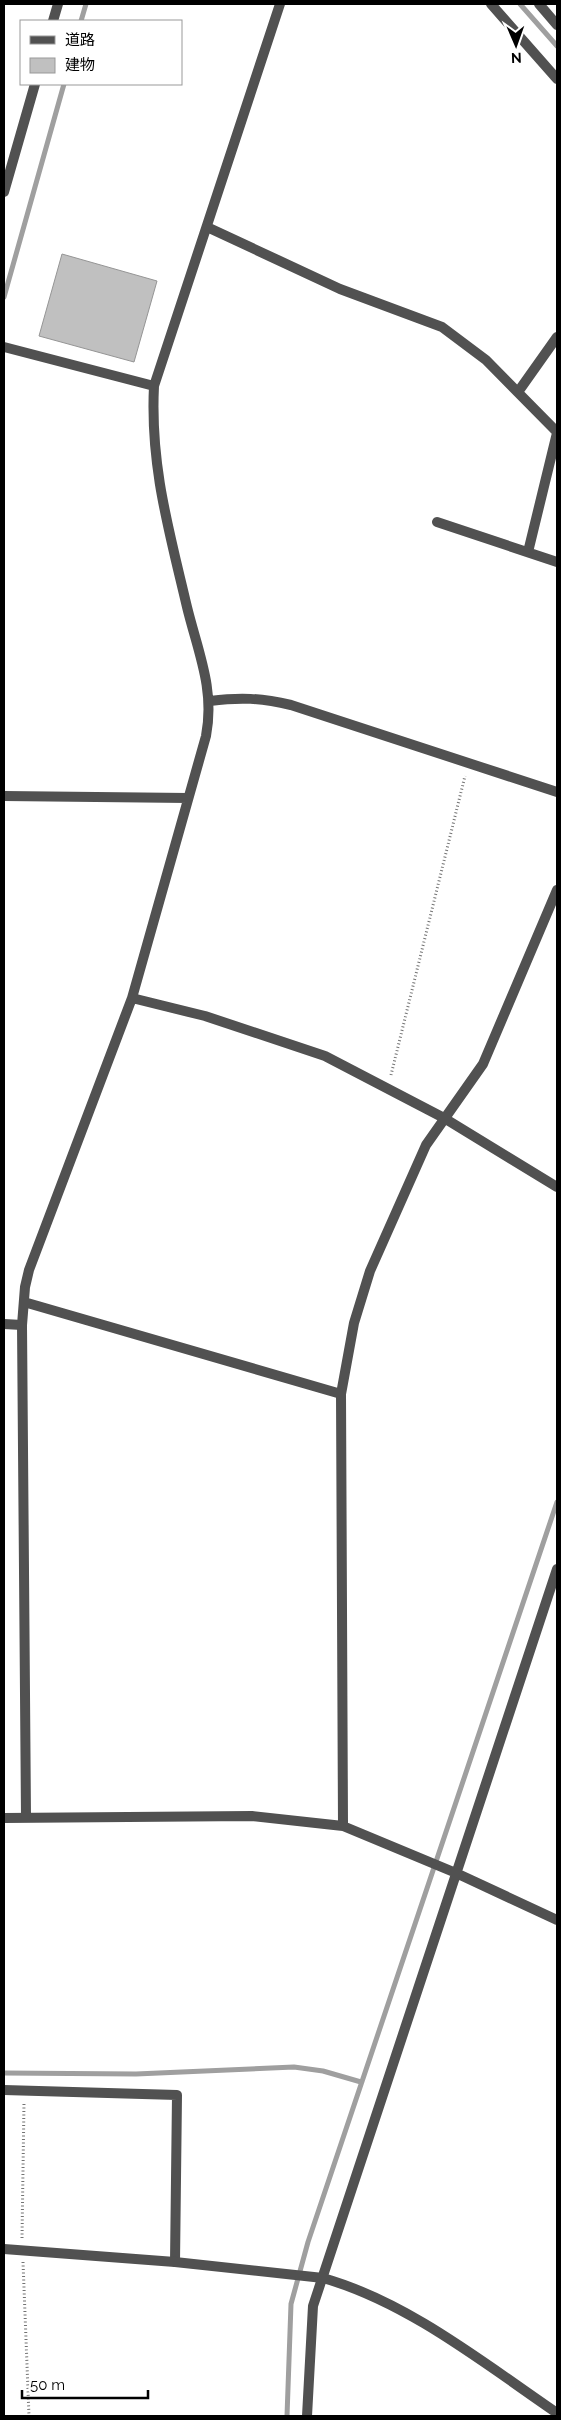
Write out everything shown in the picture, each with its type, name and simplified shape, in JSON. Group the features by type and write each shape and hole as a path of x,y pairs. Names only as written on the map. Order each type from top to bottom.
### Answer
{"street":[{"path":"53,20 58,4"},
{"path":"26,1817 22,1325 24,1302 29,1270 132,998 206,736 210,701 207,680 188,609 157,473 152,426 154,386 280,4"},
{"path":"491,4 557,79"},
{"path":"539,4 557,25"},
{"path":"4,192 35,85"},
{"path":"207,228 340,289 442,327 472,347 518,392 557,433 528,552"},
{"path":"518,392 557,337"},
{"path":"4,347 154,386"},
{"path":"437,522 557,562"},
{"path":"210,701 241,697 265,699 468,762 557,792"},
{"path":"4,796 188,798"},
{"path":"343,1826 341,1394 354,1323 362,1293 426,1145 487,1057 557,890"},
{"path":"132,998 205,1016 325,1056 444,1118 557,1187"},
{"path":"24,1302 341,1394"},
{"path":"4,1324 22,1325"},
{"path":"307,2416 311,2318 319,2278 453,1872 557,1569"},
{"path":"4,1818 252,1816 343,1826 425,1862 453,1872 557,1920"},
{"path":"4,2090 178,2094 175,2262"},
{"path":"4,2249 175,2262 282,2273 319,2278 353,2288 399,2309 479,2359 557,2413"}],"path":[{"path":"387,1088 468,762"}],"building":[{"path":"62,254 157,281 134,362 39,336"}],"waterway":[{"path":"81,20 86,4"},
{"path":"520,4 557,46"},
{"path":"4,297 64,85"},
{"path":"287,2416 291,2304 308,2242 557,1502"},
{"path":"4,2073 136,2074 294,2067 323,2071 361,2082"}]}
